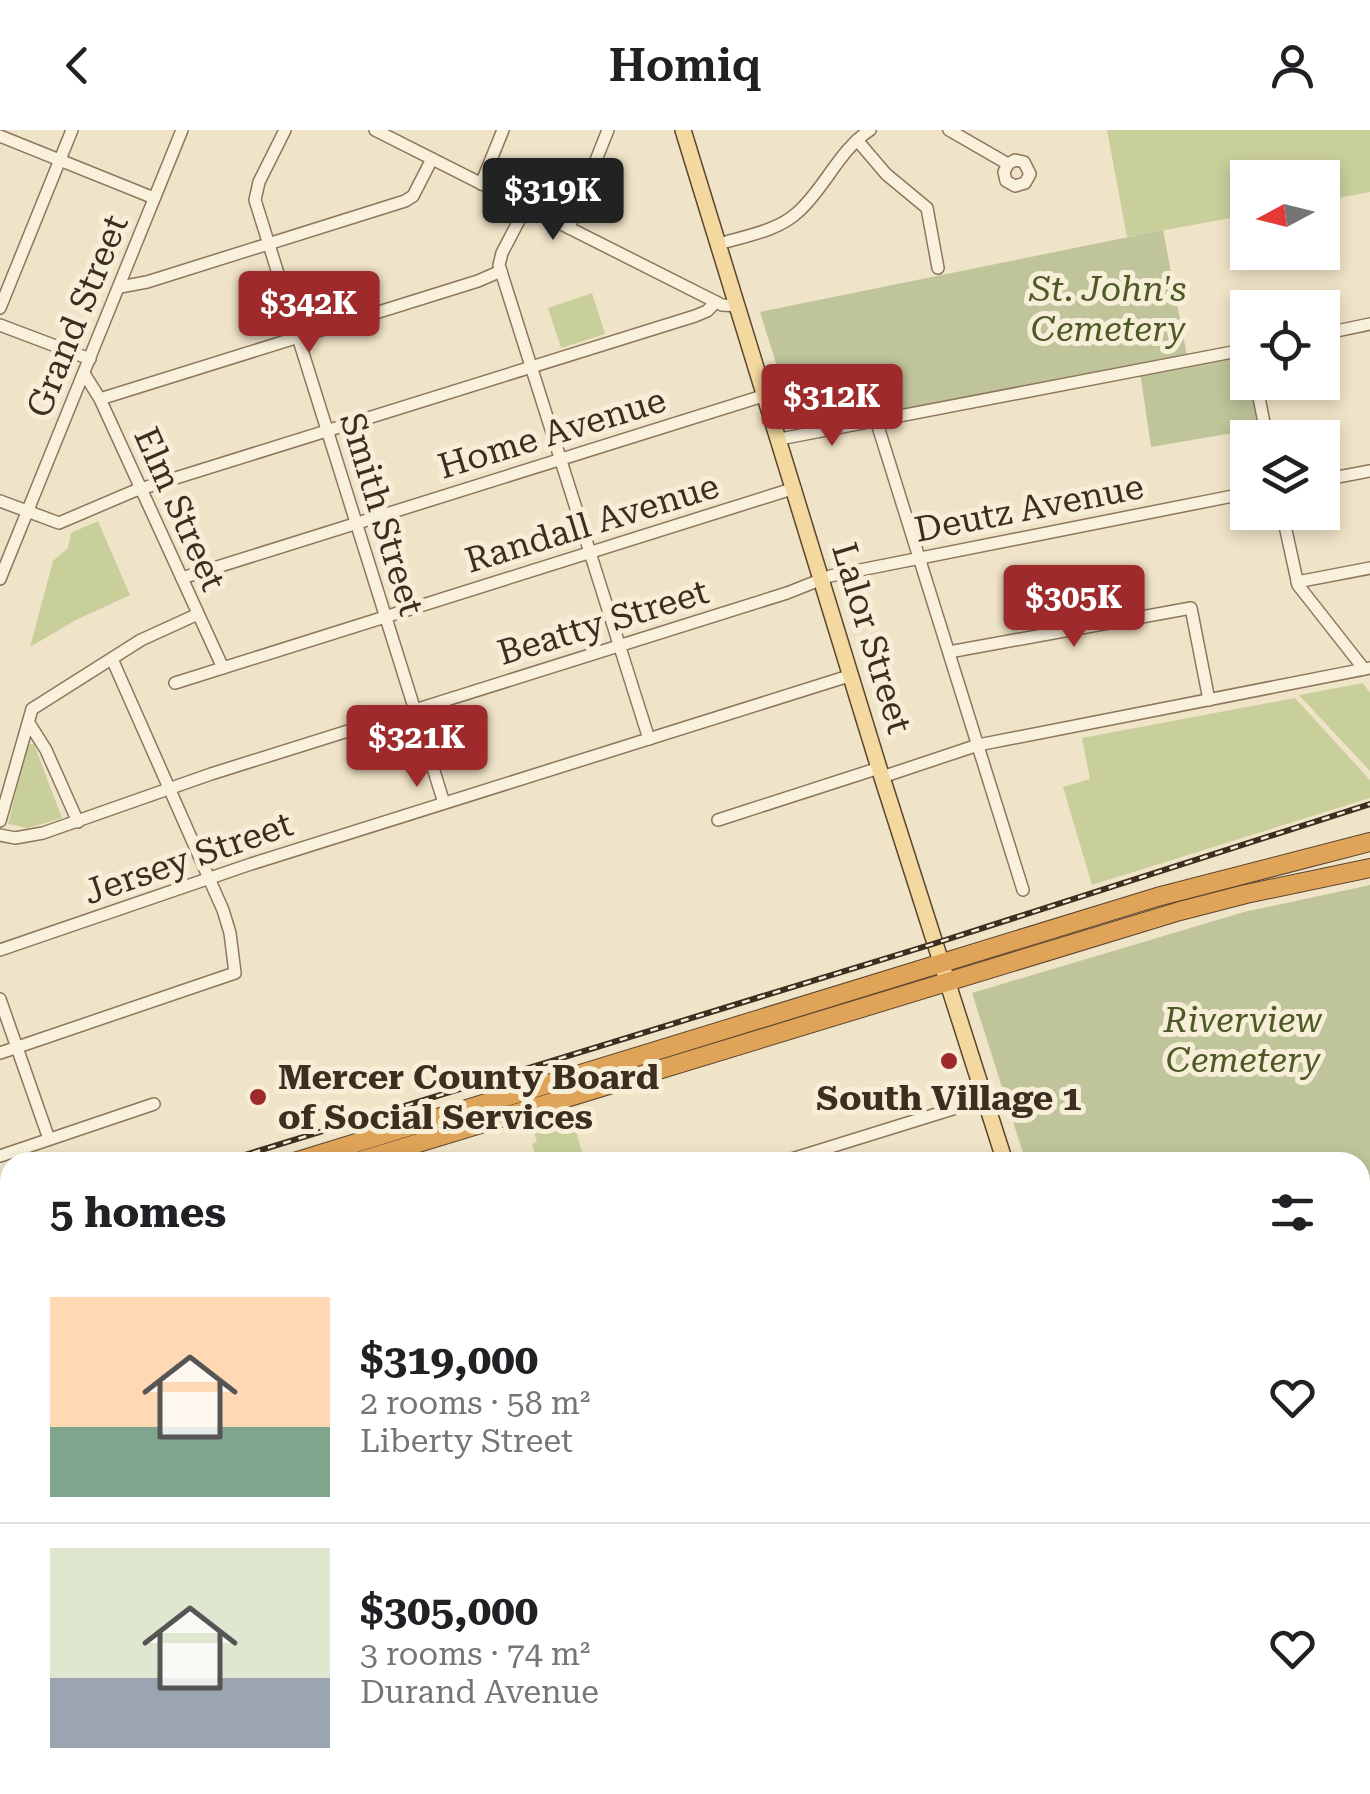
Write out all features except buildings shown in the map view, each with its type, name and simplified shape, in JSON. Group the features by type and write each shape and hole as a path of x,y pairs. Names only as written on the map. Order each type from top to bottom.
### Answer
{"highway":[{"path":"327,1152 1186,888 1366,842"},
{"path":"389,1152 1246,894 1370,868"}],"main road":[{"name":"Lalor Street","path":"683,130 1002,1152"}],"street":[{"path":"0,308 72,130"},
{"name":"Grand Street","path":"0,579 182,130"},
{"name":"Smith Street","path":"285,130 254,195 444,803"},
{"path":"374,130 397,135 432,159 716,302 738,306"},
{"path":"481,184 503,130"},
{"path":"570,228 608,130"},
{"path":"719,244 789,219 870,130"},
{"path":"949,130 1008,164"},
{"path":"0,136 154,198"},
{"path":"857,140 886,174 928,208 938,268"},
{"path":"120,286 147,282 411,198 432,159"},
{"path":"526,207 499,261 501,271 649,739"},
{"path":"100,399 501,271"},
{"path":"0,501 60,523 141,489 695,316 716,302"},
{"path":"1340,330 1370,324"},
{"path":"0,325 90,359"},
{"path":"780,439 1230,351"},
{"name":"Elm Street","path":"84,375 100,399 222,668"},
{"name":"Home Avenue","path":"182,578 766,395"},
{"path":"876,420 1023,890"},
{"path":"1340,477 1370,471"},
{"name":"Randall Avenue","path":"176,683 796,488"},
{"name":"Deutz Avenue","path":"822,580 1230,498"},
{"path":"718,820 978,745 1367,669 1297,582 1286,530"},
{"path":"1297,582 1370,568"},
{"name":"Beatty Street","path":"0,835 23,838 78,822 210,774 822,580"},
{"path":"949,652 1191,608 1209,700"},
{"path":"0,822 36,706 141,640 198,614"},
{"path":"0,1054 235,973 228,925 210,879 112,659"},
{"name":"Jersey Street","path":"0,950 444,803 852,675"},
{"path":"29,722 78,822"},
{"path":"0,999 49,1139"},
{"path":"814,1152 985,1099"},
{"path":"12,1152 154,1104"}],"green space":[{"path":"1107,130 1370,130 1370,192 1340,198 1340,160 1230,160 1230,218 1127,237"},
{"name":"St. John's Cemetery","path":"1163,230 1188,361 1230,353 1230,400 1263,400 1267,420 1230,420 1230,433 1151,447 1140,372 799,437 760,312"},
{"path":"592,293 605,334 561,348 548,308"},
{"path":"98,521 130,595 30,647 53,561 68,548 71,533"},
{"path":"1363,683 1370,693 1370,771 1299,695"},
{"path":"1295,698 1370,780 1370,798 1092,885 1063,787 1090,779 1082,738"},
{"path":"28,744 34,744 62,818 28,828 8,824"},
{"name":"Riverview Cemetery","path":"1370,885 1370,1152 1023,1152 972,993 1244,912"},
{"path":"571,1115 582,1152 535,1152 532,1144 537,1142 532,1127"}],"railway":[{"path":"255,1152 936,943 1370,804"}],"place":[{"name":"South Village 1","path":"949,1061"},
{"name":"Mercer County Board of Social Services","path":"258,1097"}]}
